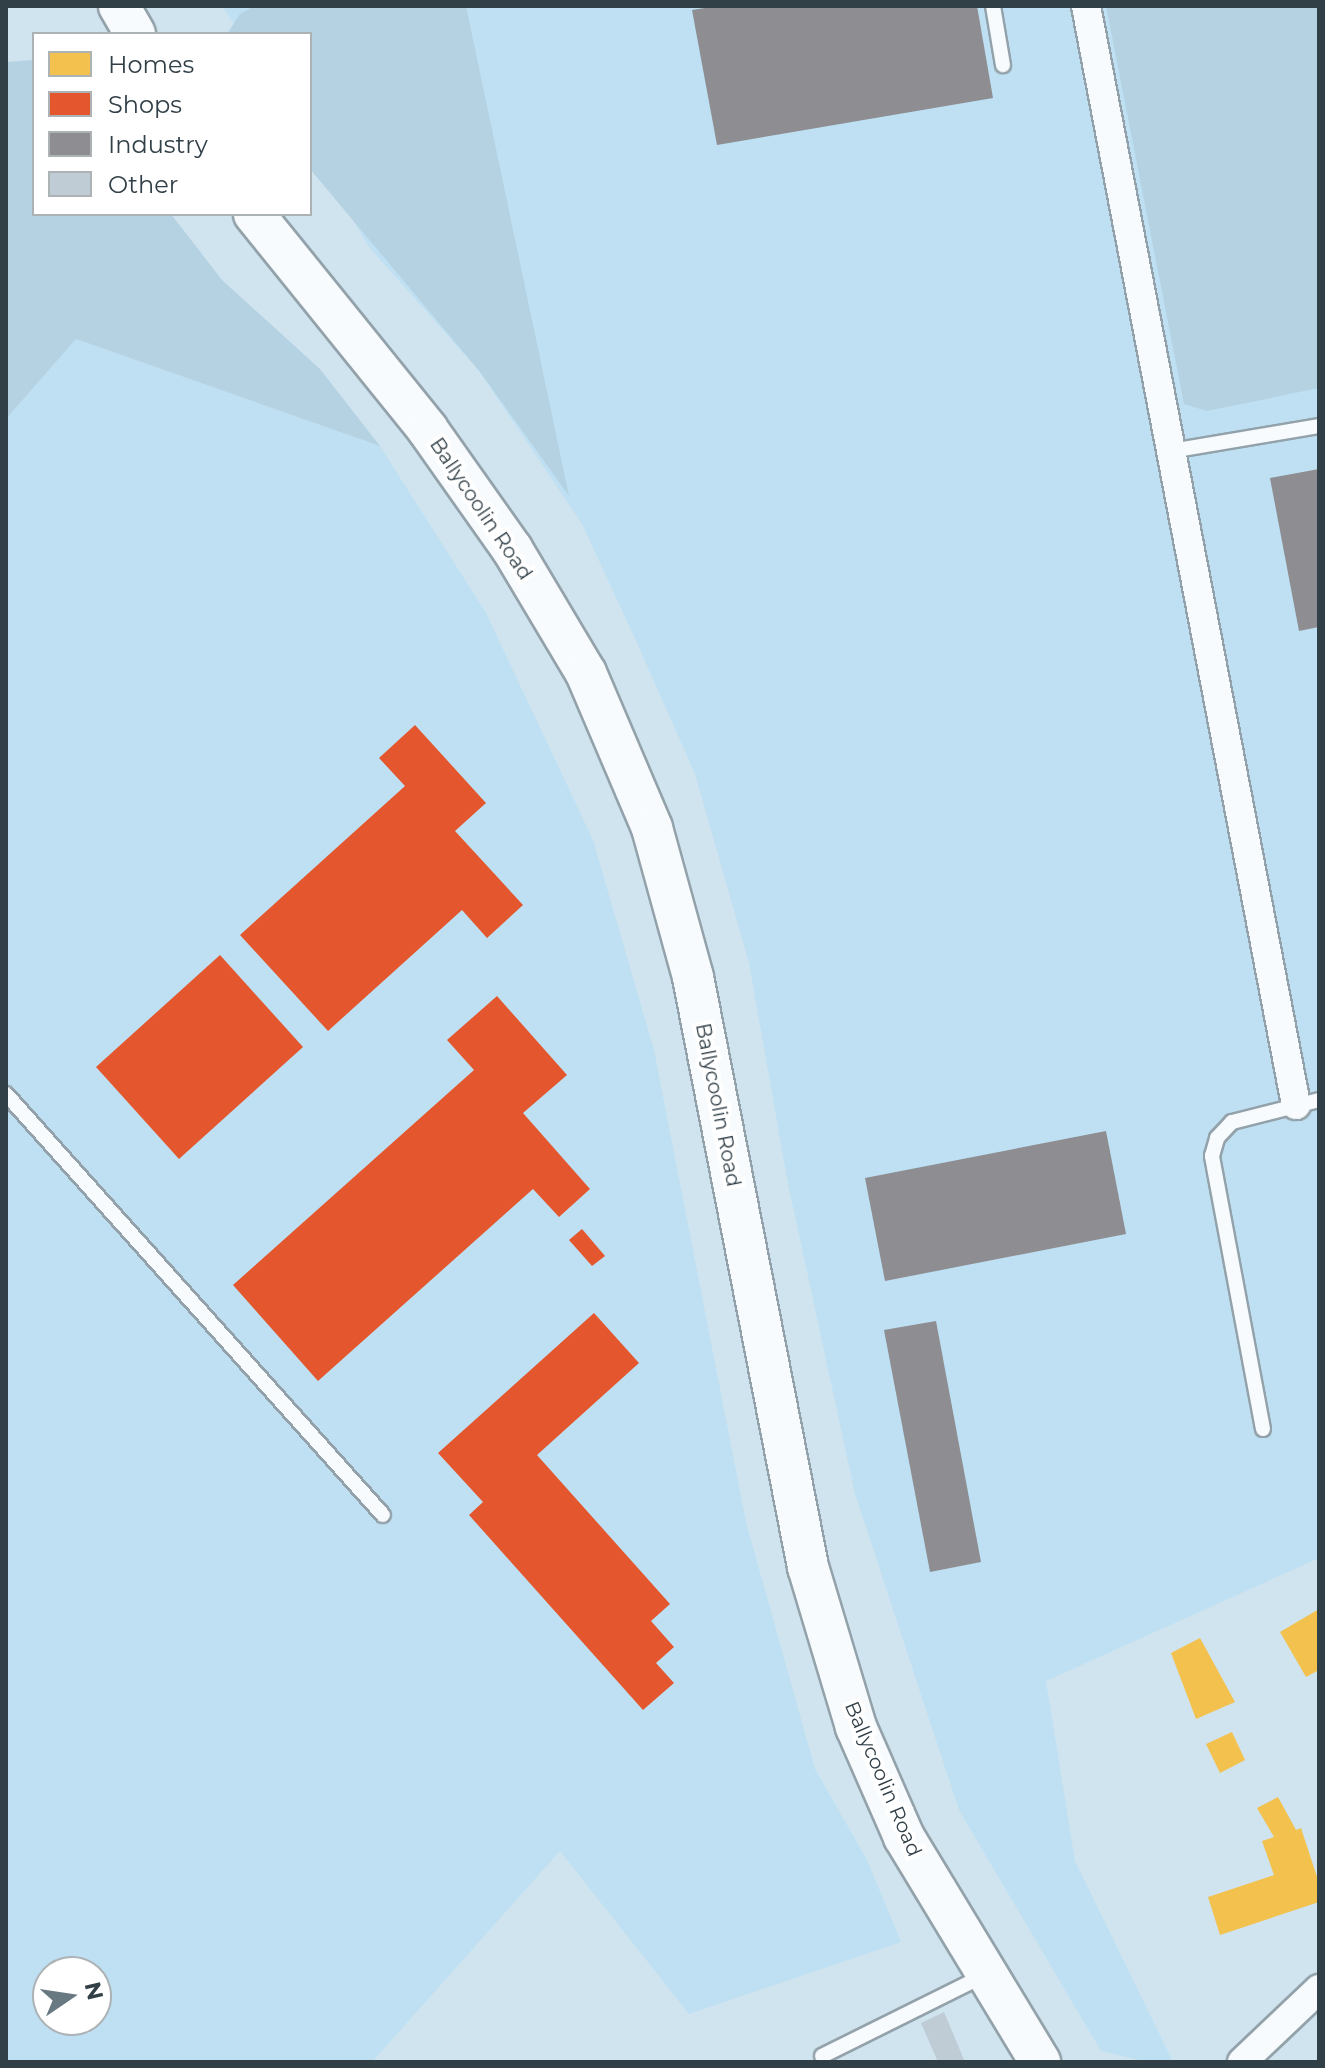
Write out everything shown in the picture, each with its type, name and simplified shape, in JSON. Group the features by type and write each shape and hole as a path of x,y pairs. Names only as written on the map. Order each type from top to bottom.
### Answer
{"street":[{"path":"119,6 134,32"},
{"path":"1086,6 1171,451 1307,1103"},
{"name":"Ballycoolin Road","path":"256,216 428,430 512,549 586,673 652,828 693,977 808,1567 856,1727 904,1837 985,1976 1040,2062"},
{"path":"1242,2062 1319,1989"}],"lane":[{"path":"993,6 1003,65"},
{"path":"1171,451 1319,426"},
{"path":"6,1094 383,1515"},
{"path":"1263,1429 1213,1182 1212,1156 1217,1138 1232,1122 1307,1103"},
{"path":"822,2056 985,1976"}],"shaded area":[{"path":"222,6 1319,6 1319,1558 1046,1681 1075,1861 1173,2062 1147,2062 1101,2051 959,1810 855,1494 788,1184 749,963 695,774 637,643 582,524 480,372 369,247 312,151 312,32 240,32"},
{"path":"254,6 466,6 569,496 480,372 312,171 312,32 228,32 240,14"},
{"path":"1106,6 1319,6 1319,388 1207,411 1184,404"},
{"path":"32,60 32,216 173,216 222,280 320,369 380,446 76,339 6,419 6,62"},
{"path":"76,339 380,446 486,613 593,840 654,1050 746,1522 815,1769 867,1860 901,1942 689,2014 560,1851 372,2062 6,2061 6,419"}],"building: Homes":[{"path":"1319,1609 1319,1670 1306,1677 1280,1632"},
{"path":"1200,1638 1235,1702 1196,1719 1171,1653"},
{"path":"1232,1732 1245,1760 1220,1773 1206,1744"},
{"path":"1278,1797 1296,1830 1301,1828 1319,1883 1319,1902 1220,1935 1208,1897 1274,1875 1262,1841 1274,1837 1257,1808"}],"building: Shops":[{"path":"415,725 486,803 455,831 523,905 487,938 462,910 328,1031 240,935 405,786 379,758"},
{"path":"220,955 303,1047 179,1159 96,1067"},
{"path":"497,996 567,1075 523,1113 590,1189 559,1217 533,1189 318,1381 233,1285 474,1070 447,1040"},
{"path":"582,1229 605,1256 592,1266 569,1240"},
{"path":"594,1313 639,1363 537,1455 670,1604 651,1621 674,1647 656,1663 674,1683 643,1710 469,1515 483,1502 438,1453"}],"building: Industry":[{"path":"717,6 977,6 993,98 717,145 692,10"},
{"path":"1319,469 1319,627 1299,631 1270,478"},
{"path":"1106,1131 1126,1234 885,1281 865,1178"},
{"path":"936,1321 981,1562 930,1572 884,1330"}],"building: Other":[{"path":"944,2012 965,2062 938,2062 921,2023"}]}
